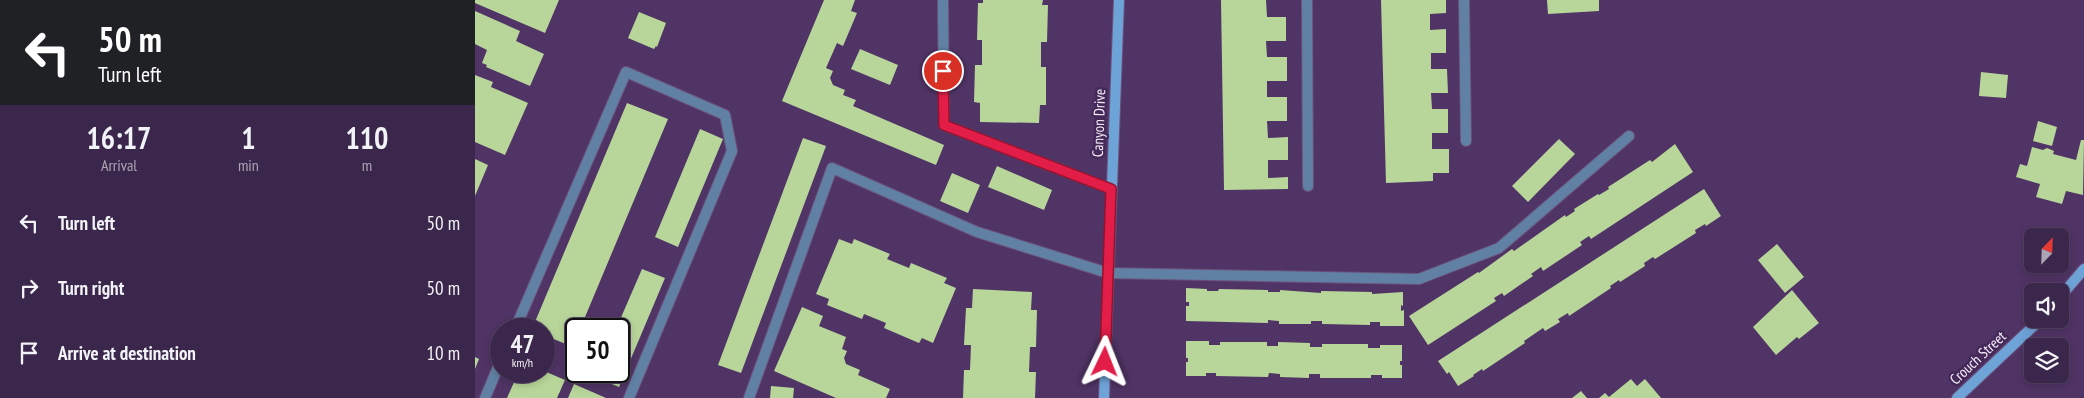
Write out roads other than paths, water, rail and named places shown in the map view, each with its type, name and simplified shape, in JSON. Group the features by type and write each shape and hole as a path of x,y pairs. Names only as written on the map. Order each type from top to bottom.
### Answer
{"main road":[{"name":"Canyon Drive","path":"1103,398 1119,0"},
{"path":"2069,286 2084,269"},
{"name":"Crouch Street","path":"1957,398 2031,328"}],"street":[{"path":"943,0 944,125 1111,189"},
{"path":"1307,0 1308,186"},
{"path":"1464,0 1466,141"},
{"path":"520,318 626,72 725,115 732,151 629,398"},
{"path":"749,398 832,168 977,232 1108,273 1419,279 1499,248 1629,136"},
{"path":"485,398 491,383"}]}
